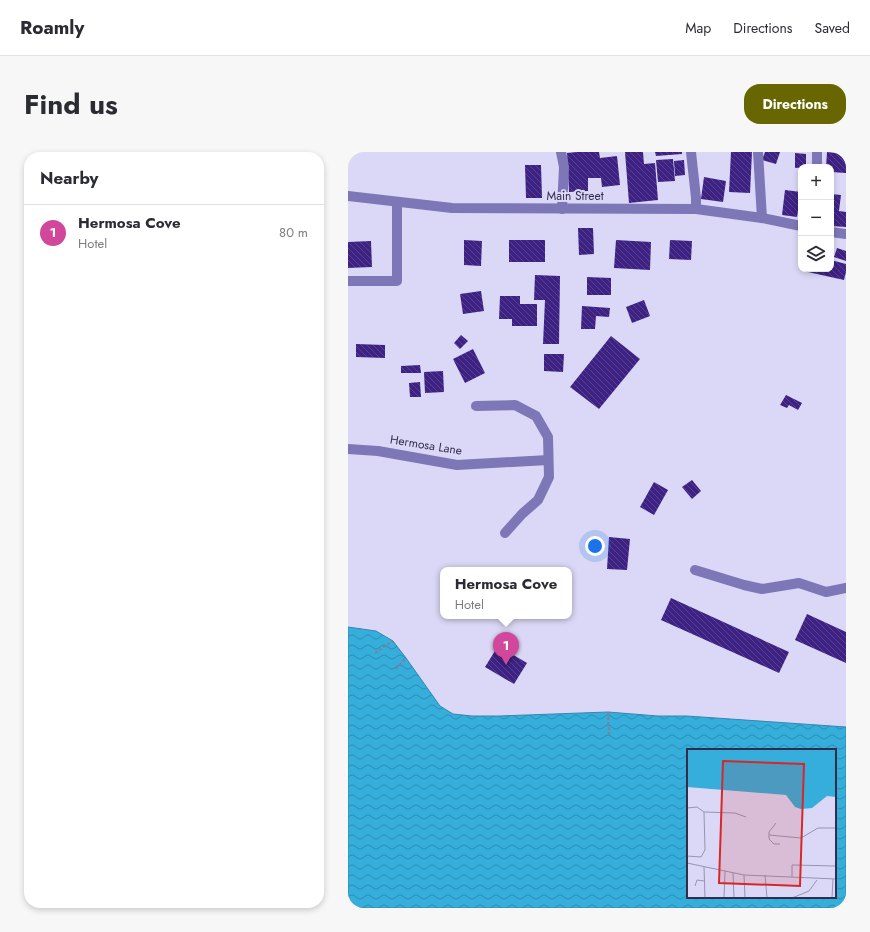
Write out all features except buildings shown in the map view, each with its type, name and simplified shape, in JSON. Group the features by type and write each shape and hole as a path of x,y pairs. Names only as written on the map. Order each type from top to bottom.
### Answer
{"street":[{"path":"561,152 564,168 562,209"},
{"path":"691,152 696,209"},
{"path":"758,152 762,218"},
{"path":"817,152 817,164"},
{"name":"Main Street","path":"348,196 452,208 696,209 762,218 798,225"},
{"path":"348,281 397,281 397,202"},
{"path":"834,232 846,234"},
{"path":"476,406 515,405 536,416 548,436 548,477 538,500 522,514 505,533"},
{"name":"Hermosa Lane","path":"348,449 378,451 457,465 548,460"},
{"path":"695,570 762,589 799,584 826,592 846,588"}],"path":[{"path":"375,653 393,641"},
{"path":"396,668 406,658"},
{"path":"608,712 609,735"}],"water":[{"path":"348,627 376,631 393,641 440,706 453,714 499,716 608,712 846,727 846,908 348,908"}],"place":[{"name":"Hermosa Cove","path":"506,665"}]}
